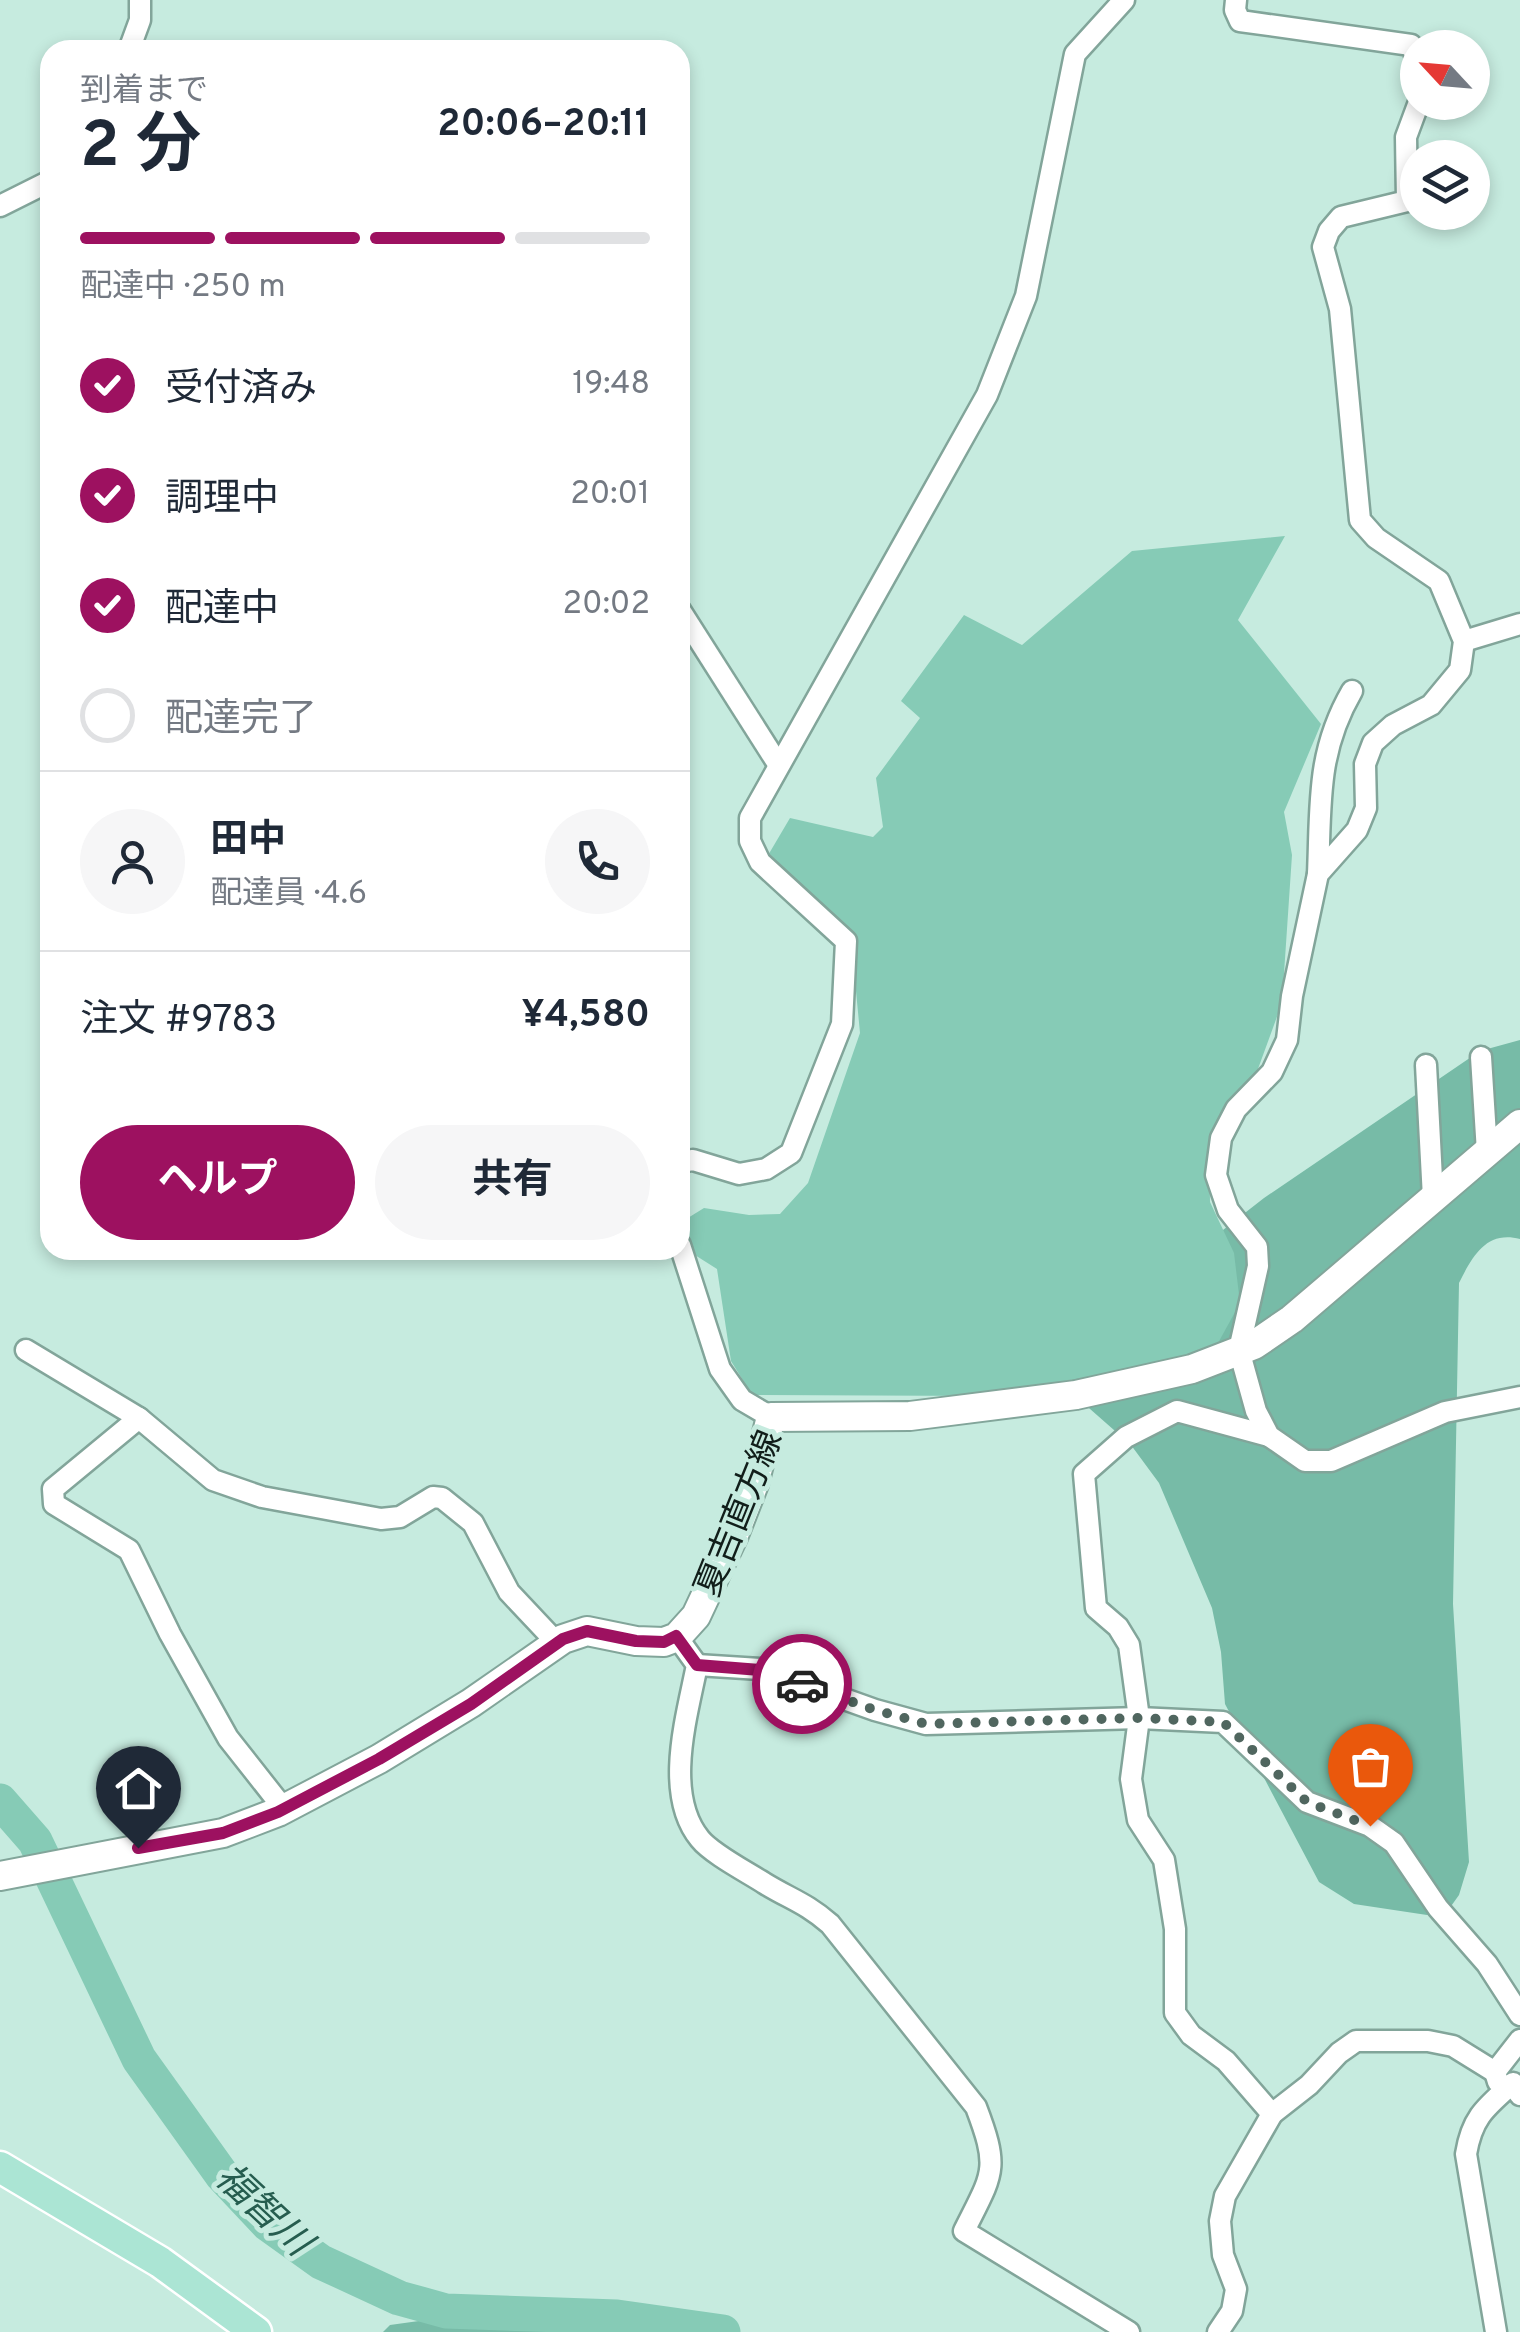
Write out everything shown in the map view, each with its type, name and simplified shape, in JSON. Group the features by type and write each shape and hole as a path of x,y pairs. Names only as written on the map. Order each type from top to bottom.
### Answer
{"main road":[{"name":"夏吉直方線","path":"0,1876 223,1833 284,1809 471,1704 556,1643 587,1631 664,1642 696,1616 754,1484 771,1418 910,1416 995,1408 1076,1395 1192,1368 1239,1350 1292,1319 1520,1124"},
{"path":"0,2167 160,2262 256,2332"}],"street":[{"path":"132,40 140,20 140,0"},
{"path":"690,1160 739,1174 766,1169 791,1153 842,1024 846,941 760,862 750,841 750,818 987,394 1026,296 1075,54 1124,0"},
{"path":"1236,0 1240,22 1400,44"},
{"path":"1318,874 1357,830 1366,808 1365,764 1373,743 1393,725 1431,704 1460,670 1464,641 1439,581 1376,538 1360,520 1340,309 1323,247 1328,231 1341,217 1406,201 1406,137 1412,120"},
{"path":"0,206 40,186"},
{"path":"1464,641 1520,624"},
{"path":"690,626 778,764"},
{"path":"1269,1436 1256,1411 1239,1350 1258,1266 1257,1248 1228,1210 1216,1175 1221,1138 1236,1109 1272,1072 1287,1040 1292,996 1318,874 1322,774 1328,739 1352,691"},
{"path":"1480,1057 1487,1152"},
{"path":"1426,1065 1433,1198"},
{"path":"685,1260 720,1369 742,1400 771,1418"},
{"path":"26,1350 139,1418 213,1480 262,1496 381,1520 400,1517 433,1497 442,1498 474,1523 509,1592 556,1643"},
{"path":"1272,2114 1226,2060 1191,2034 1176,2012 1175,1930 1164,1860 1138,1820 1131,1779 1139,1718 1129,1645 1118,1626 1096,1608 1084,1474 1126,1437 1177,1411 1269,1436 1304,1461 1332,1461 1445,1412 1520,1397"},
{"path":"139,1418 54,1489 54,1504 130,1550 170,1634 228,1738 284,1809"},
{"path":"676,1636 697,1665 678,1762 688,1820 701,1842 767,1885 805,1903 830,1924 976,2107 990,2143 992,2174 964,2231 1128,2332"},
{"path":"697,1665 760,1670 926,1724 1139,1718 1223,1722 1307,1802 1370,1826 1394,1843 1438,1908 1487,1964 1520,2015"},
{"path":"1496,2332 1466,2154 1470,2129 1506,2087 1520,2040"},
{"path":"1218,2332 1232,2310 1236,2289 1223,2255 1220,2221 1225,2196 1272,2114 1356,2041 1428,2041 1453,2046 1506,2087"}],"shaded area":[{"path":"1285,536 1238,620 1321,724 1284,812 1292,855 1282,1003 1255,1077 1209,1139 1210,1202 1234,1253 1240,1303 1212,1354 984,1396 752,1395 731,1361 717,1269 690,1252 690,1217 704,1208 749,1215 780,1214 808,1183 860,1033 851,939 767,857 790,818 873,837 883,827 876,778 920,718 901,701 964,615 1022,645 1132,551"},
{"path":"1520,1040 1520,1239 1508,1237 1489,1242 1475,1255 1459,1283 1453,1604 1469,1862 1459,1895 1449,1909 1427,1915 1354,1904 1319,1882 1225,1704 1221,1652 1212,1608 1159,1483 1131,1445 1073,1394 1071,1373 1141,1294 1264,1198 1480,1051"},
{"path":"426,2320 491,2321 561,2332 383,2332 390,2325"}],"waterway":[{"name":"福智川","path":"0,1801 35,1841 139,2059 222,2175 268,2224 321,2262 399,2298 446,2311 617,2317 723,2332"}],"way so far":[{"path":"802,1684 926,1724 1139,1718 1223,1722 1307,1802 1370,1826"}],"route":[{"path":"138,1848 223,1833 278,1812 379,1759 471,1704 563,1639 587,1631 636,1641 664,1642 676,1636 697,1665 760,1670 802,1684"}]}
